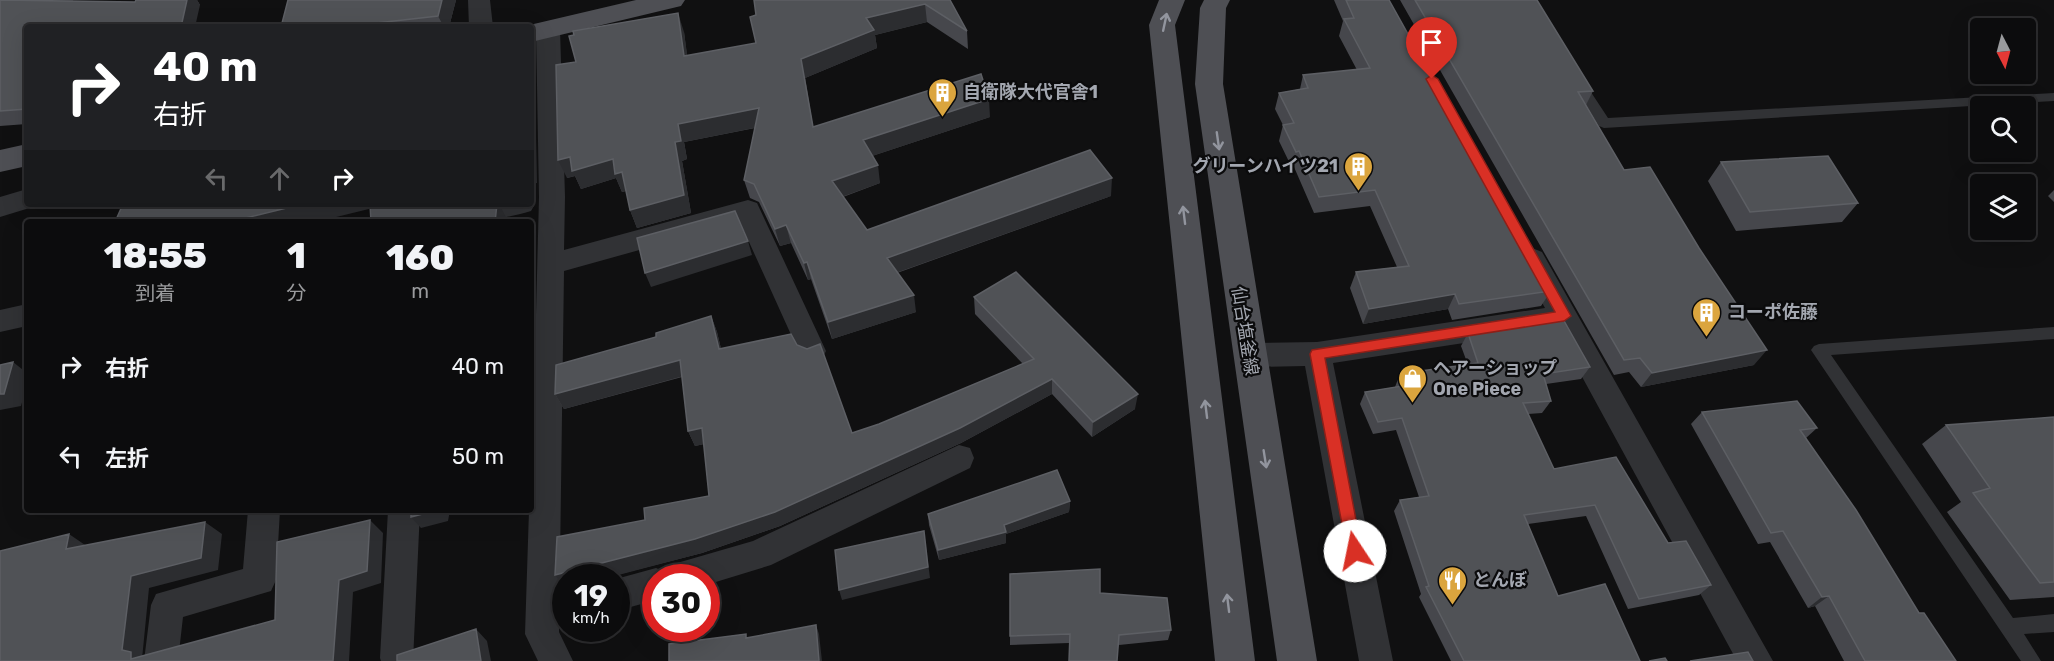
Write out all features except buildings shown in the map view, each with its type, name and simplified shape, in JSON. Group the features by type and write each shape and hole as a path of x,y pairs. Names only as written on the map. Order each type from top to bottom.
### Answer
{"main road":[{"path":"539,31 672,0"},
{"path":"1172,0 1162,25 1235,661"},
{"name":"仙台塩釜線","path":"1217,0 1213,8 1209,84 1297,661"},
{"path":"0,161 24,156"}],"street":[{"path":"479,0 481,24"},
{"path":"539,31 542,200 551,264 554,564"},
{"path":"0,207 24,199"},
{"path":"454,219 508,207"},
{"path":"551,264 748,210 812,351"},
{"path":"1519,234 1756,661"},
{"path":"0,321 24,316"},
{"path":"1249,355 1317,354 1564,316"},
{"path":"1317,354 1376,661"},
{"path":"720,565 759,554 959,458"},
{"path":"161,661 168,605 259,580 264,513"},
{"path":"396,658 405,513"},
{"path":"552,616 542,634 556,661"}],"lane":[{"path":"1574,75 1604,123 2054,97"},
{"path":"2032,661 1819,350 2054,333"},
{"path":"2007,627 2054,623"}],"place":[{"name":"自衛隊大代官舎1","path":"942,118"},
{"name":"グリーンハイツ21","path":"1359,192"},
{"name":"コーポ佐藤","path":"1707,338"},
{"name":"ヘアーショップ One Piece","path":"1412,404"},
{"name":"とんぼ","path":"1452,606"}],"route":[{"path":"1355,551 1317,354 1564,316 1432,79"}]}
